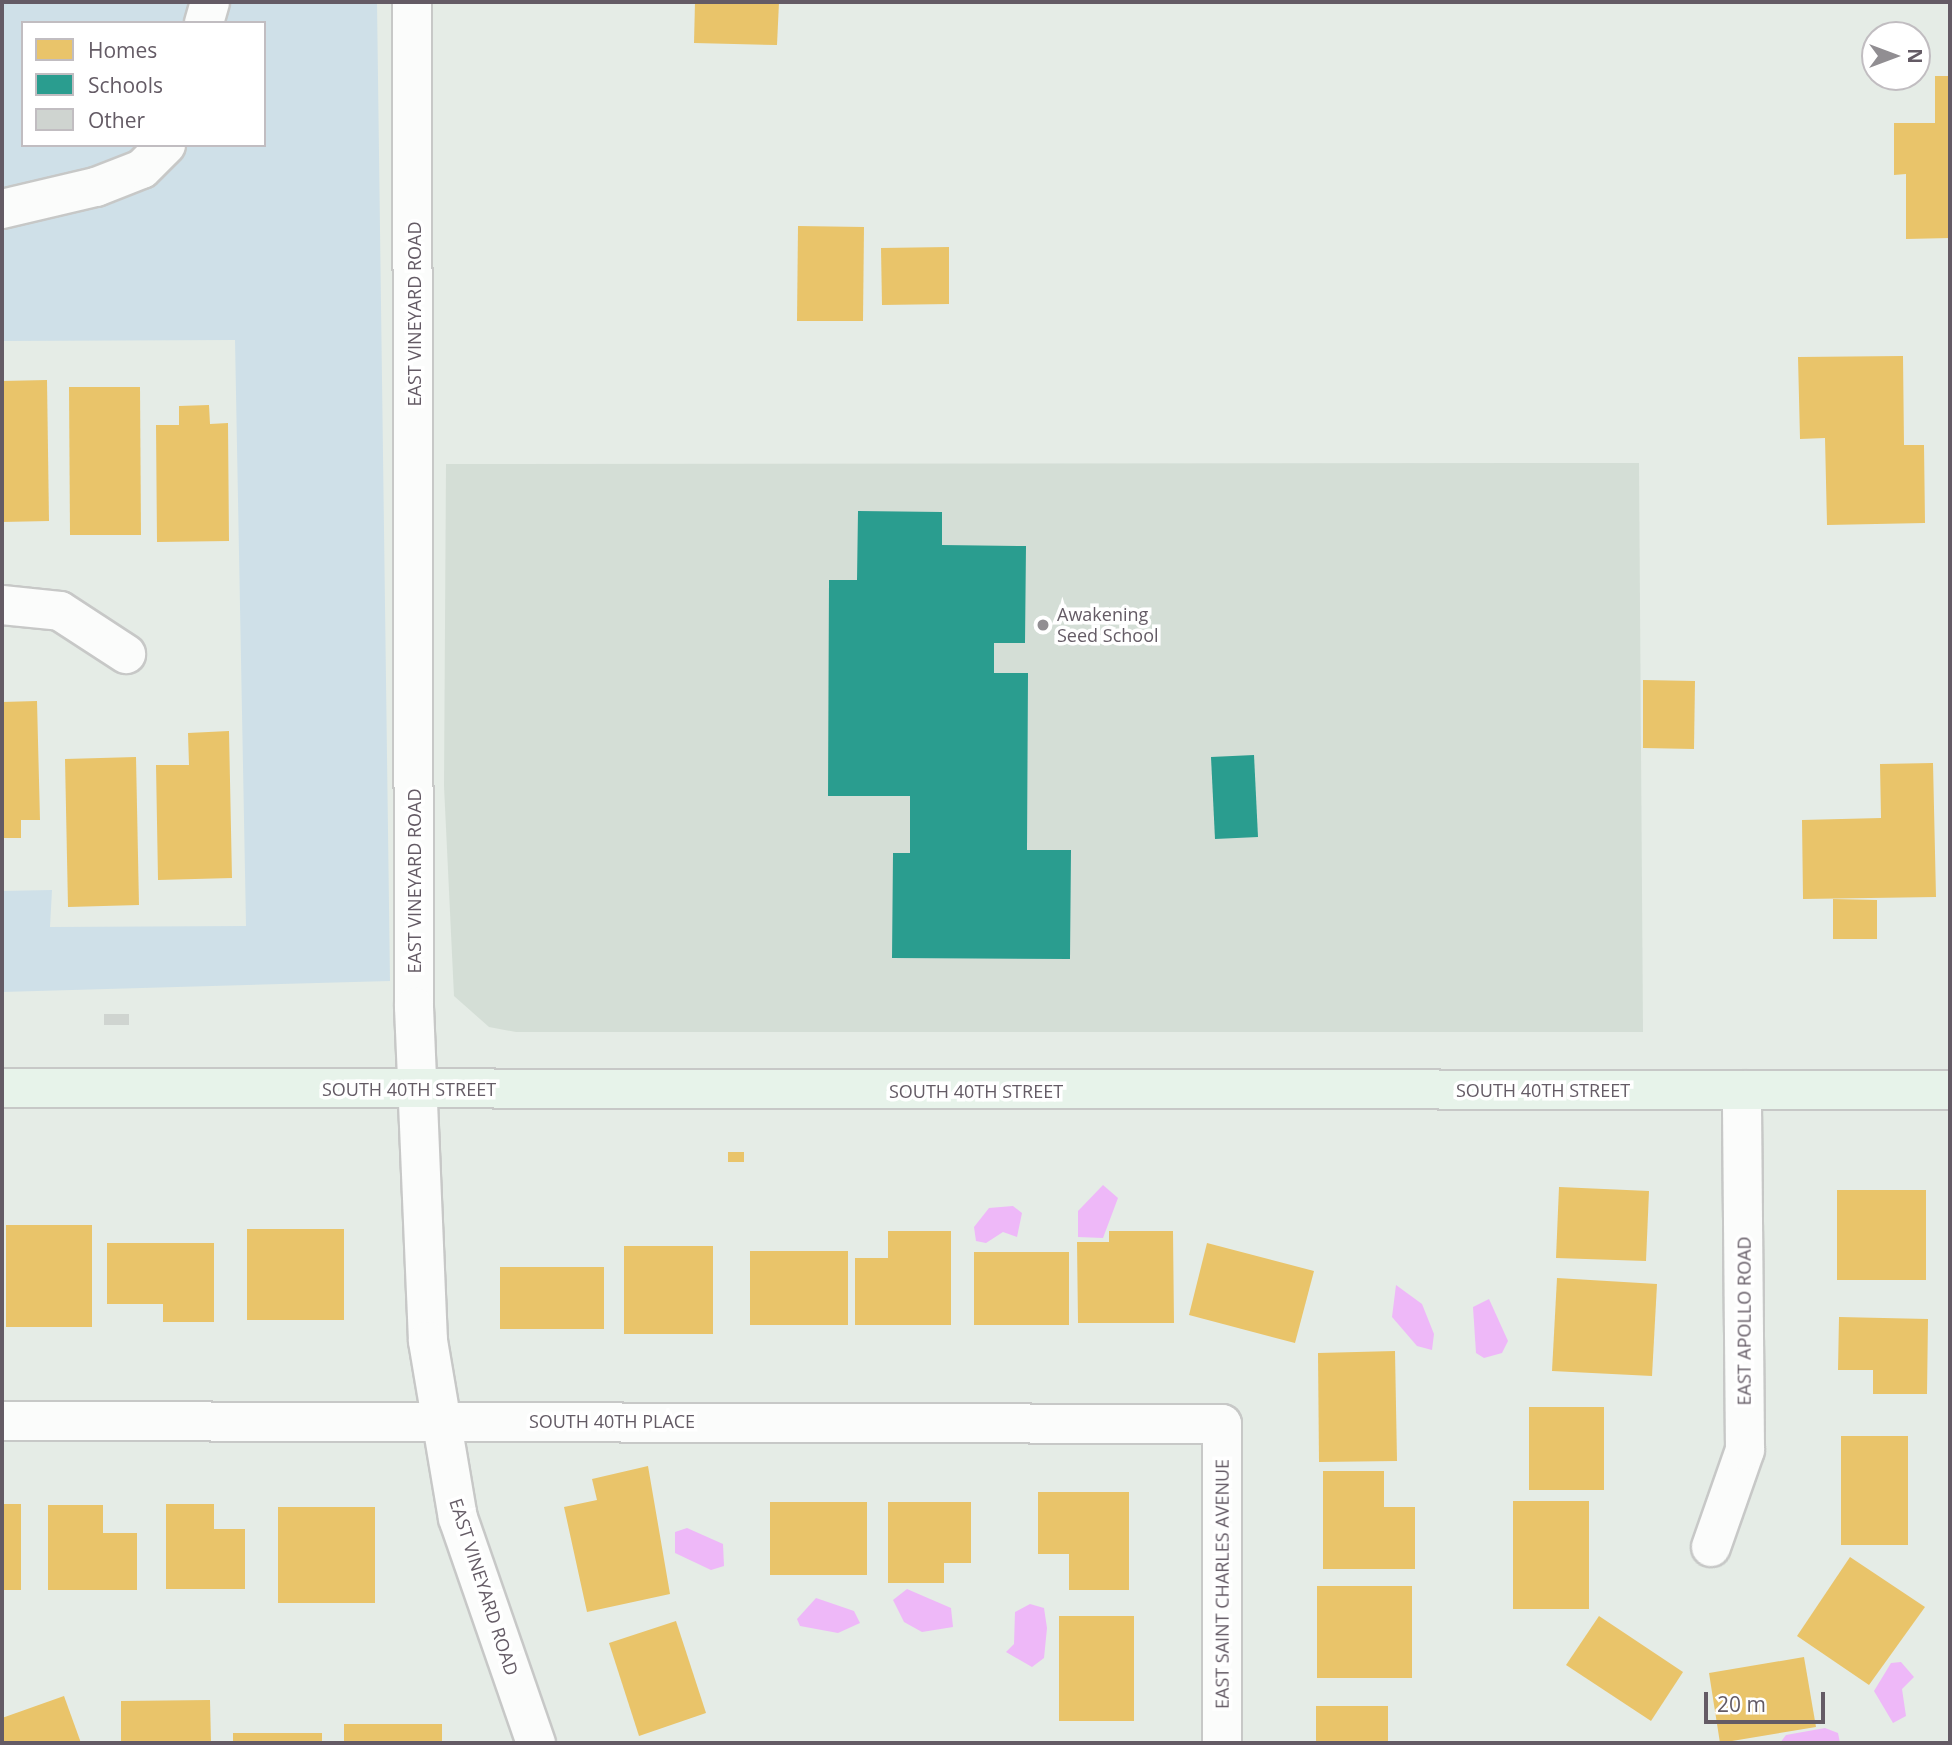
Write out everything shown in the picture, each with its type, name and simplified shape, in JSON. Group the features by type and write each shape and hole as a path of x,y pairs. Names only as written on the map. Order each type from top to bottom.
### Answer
{"main road":[{"name":"SOUTH 40TH STREET","path":"2,1088 1950,1090"}],"street":[{"path":"204,21 209,2"},
{"name":"EAST VINEYARD ROAD","path":"412,2 415,1089 428,1341 439,1420 458,1518 536,1743"},
{"path":"2,209 119,178 142,169 164,147"},
{"path":"2,605 60,611 126,654"},
{"name":"EAST APOLLO ROAD","path":"1711,1547 1745,1450 1742,1090"},
{"name":"SOUTH 40TH PLACE","path":"2,1420 1222,1424"},
{"name":"EAST SAINT CHARLES AVENUE","path":"1222,1424 1222,1743"}],"shaded area":[{"path":"2,2 377,2 390,981 2,992 2,891 52,890 50,927 246,926 235,340 2,341"},
{"name":"Awakening Seed School","path":"1639,463 1643,1032 516,1032 489,1027 454,996 444,786 446,464"},
{"path":"1103,1185 1118,1198 1103,1238 1078,1237 1078,1211"},
{"path":"1013,1206 1022,1213 1017,1237 1003,1232 986,1243 976,1241 974,1227 989,1208"},
{"path":"1396,1285 1422,1304 1434,1334 1432,1350 1417,1346 1392,1317"},
{"path":"1489,1299 1508,1341 1502,1353 1484,1358 1476,1353 1473,1307"},
{"path":"687,1528 723,1544 724,1566 711,1570 675,1553 675,1532"},
{"path":"907,1589 951,1608 953,1627 922,1632 904,1622 893,1600"},
{"path":"816,1598 854,1611 860,1623 838,1633 800,1626 797,1619"},
{"path":"1030,1604 1044,1608 1047,1628 1044,1658 1032,1667 1006,1652 1014,1644 1015,1612"},
{"path":"1901,1662 1914,1677 1902,1689 1906,1716 1893,1723 1874,1691 1891,1663"},
{"path":"1825,1728 1838,1733 1840,1743 1780,1743 1786,1735"}],"building: Homes":[{"path":"695,2 779,2 777,45 694,43"},
{"path":"1935,76 1950,76 1950,238 1906,239 1906,174 1894,175 1894,123 1935,123"},
{"path":"798,226 864,227 863,321 797,321"},
{"path":"949,247 949,304 882,305 881,248"},
{"path":"1903,356 1904,445 1924,445 1925,523 1827,525 1825,438 1800,439 1798,357"},
{"path":"47,380 49,521 2,522 2,381"},
{"path":"69,387 140,387 141,535 70,535"},
{"path":"209,405 210,424 228,423 229,541 157,542 156,425 179,425 179,406"},
{"path":"1643,680 1695,681 1694,749 1643,748"},
{"path":"37,701 40,820 21,820 21,838 2,838 2,702"},
{"path":"229,731 232,878 158,880 156,765 189,765 188,733"},
{"path":"136,757 139,905 68,907 65,759"},
{"path":"1933,763 1936,897 1803,899 1802,820 1881,818 1880,764"},
{"path":"1833,899 1877,900 1877,939 1833,939"},
{"path":"728,1152 744,1152 744,1162 728,1162"},
{"path":"1559,1187 1649,1191 1646,1261 1556,1258"},
{"path":"1837,1190 1926,1190 1926,1280 1837,1280"},
{"path":"6,1225 92,1225 92,1327 6,1327"},
{"path":"247,1229 344,1229 344,1320 247,1320"},
{"path":"888,1231 951,1231 951,1325 855,1325 855,1258 888,1258"},
{"path":"1109,1231 1173,1231 1174,1323 1078,1323 1077,1242 1109,1242"},
{"path":"107,1243 214,1243 214,1322 163,1322 163,1304 107,1304"},
{"path":"1207,1243 1314,1271 1295,1343 1189,1315"},
{"path":"624,1246 713,1246 713,1334 624,1334"},
{"path":"750,1251 848,1251 848,1325 750,1325"},
{"path":"974,1252 1069,1252 1069,1325 974,1325"},
{"path":"500,1267 604,1267 604,1329 500,1329"},
{"path":"1557,1278 1657,1284 1652,1376 1552,1371"},
{"path":"1839,1317 1928,1319 1927,1394 1873,1394 1873,1370 1838,1370"},
{"path":"1395,1351 1397,1461 1319,1462 1318,1353"},
{"path":"1529,1407 1604,1407 1604,1490 1529,1490"},
{"path":"1841,1436 1908,1436 1908,1545 1841,1545"},
{"path":"648,1466 670,1594 587,1612 564,1507 597,1500 592,1479"},
{"path":"1323,1471 1384,1471 1384,1507 1415,1507 1415,1569 1323,1569"},
{"path":"1038,1492 1129,1492 1129,1590 1069,1590 1069,1554 1038,1554"},
{"path":"1513,1501 1589,1501 1589,1609 1513,1609"},
{"path":"770,1502 867,1502 867,1575 770,1575"},
{"path":"888,1502 971,1502 971,1563 944,1563 944,1583 888,1583"},
{"path":"2,1504 21,1504 21,1590 2,1590"},
{"path":"166,1504 214,1504 214,1529 245,1529 245,1589 166,1589"},
{"path":"48,1505 103,1505 103,1533 137,1533 137,1590 48,1590"},
{"path":"278,1507 375,1507 375,1603 278,1603"},
{"path":"1850,1557 1925,1607 1869,1685 1797,1636"},
{"path":"1317,1586 1412,1586 1412,1678 1317,1678"},
{"path":"1059,1616 1134,1616 1134,1721 1059,1721"},
{"path":"1599,1616 1683,1672 1651,1721 1566,1665"},
{"path":"676,1621 706,1713 639,1736 609,1643"},
{"path":"1804,1657 1816,1727 1720,1743 1709,1673"},
{"path":"64,1696 81,1743 2,1743 2,1718"},
{"path":"210,1700 211,1743 121,1743 121,1701"},
{"path":"1316,1706 1388,1706 1388,1743 1316,1743"},
{"path":"344,1724 442,1724 442,1743 344,1743"},
{"path":"233,1733 322,1733 322,1743 233,1743"}],"building: Schools":[{"path":"858,511 942,512 942,545 1026,546 1025,643 994,643 994,673 1028,673 1027,850 1071,850 1070,959 892,958 893,853 910,853 910,796 828,796 829,580 857,580"},
{"path":"1254,755 1258,837 1215,839 1211,757"}],"building: Other":[{"path":"104,1014 129,1014 129,1025 104,1025"}],"place":[{"name":"Awakening Seed School","path":"1043,625"}]}
